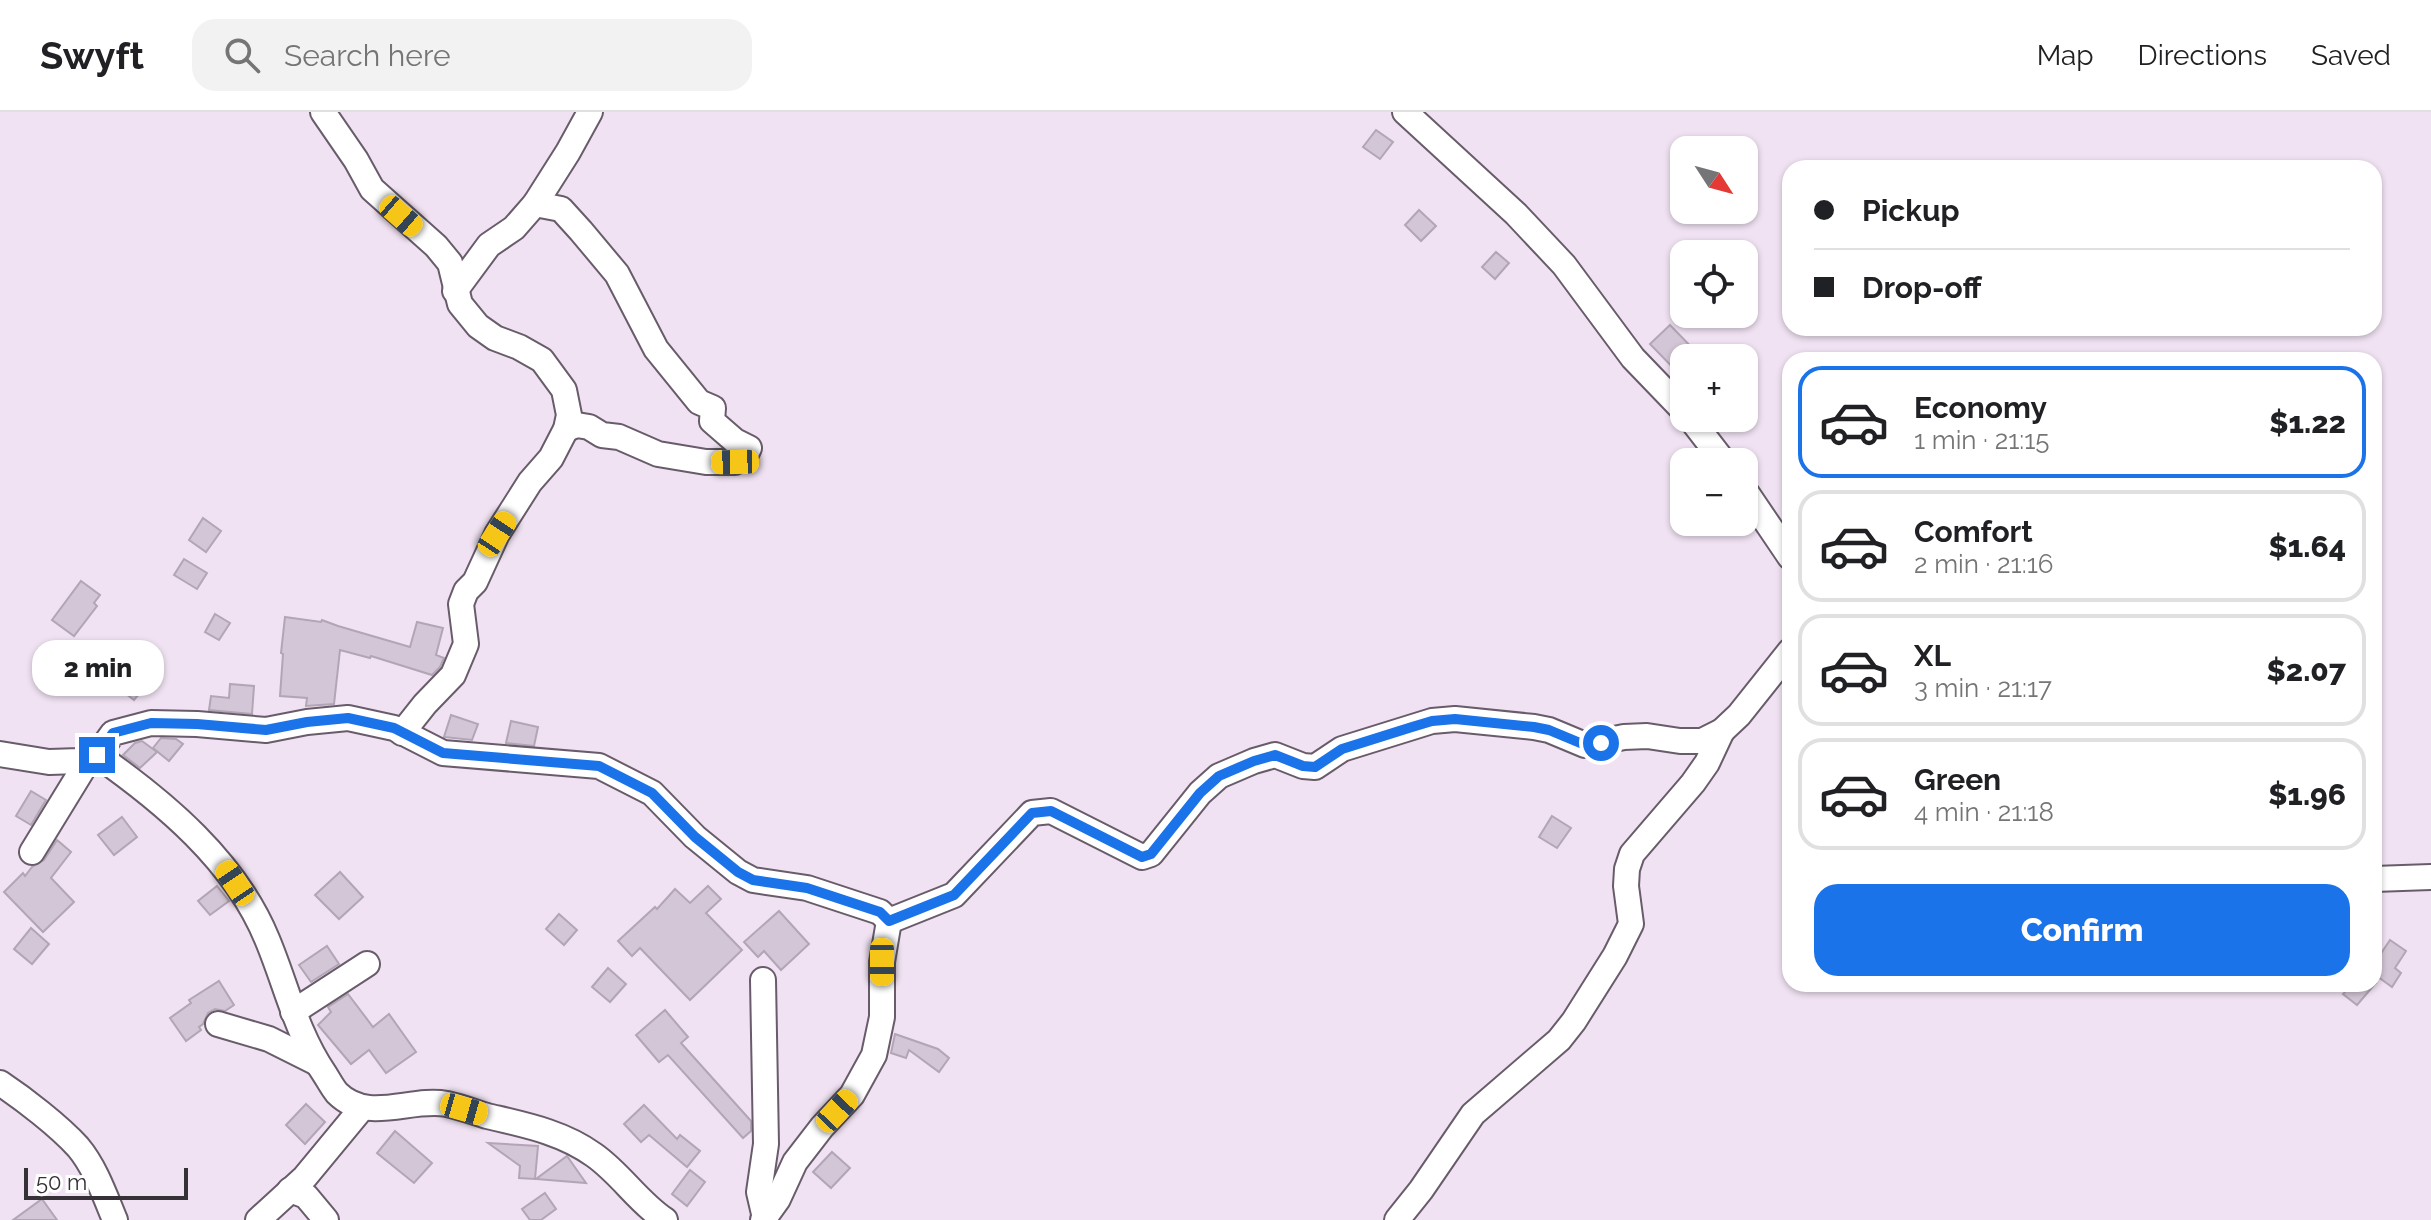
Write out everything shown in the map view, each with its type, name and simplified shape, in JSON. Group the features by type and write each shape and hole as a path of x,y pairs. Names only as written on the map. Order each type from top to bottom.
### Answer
{"street":[{"path":"323,112 372,189 436,246 450,263 460,304 478,326 495,338 542,360 564,390 569,415 566,429 551,458 530,482 497,534 475,582 466,591 461,604 466,644 453,675 402,733"},
{"path":"455,291 489,245 514,228 535,204 590,112"},
{"path":"1405,112 1516,214 1564,265 1633,358 1670,396"},
{"path":"535,204 561,209 581,231 617,274 656,349 699,402 713,408 712,421 735,441 749,448 745,456 735,462 706,462 658,454 619,437 602,435 589,427 577,425 566,429"},
{"path":"1701,432 1713,448"},
{"path":"1758,510 1782,545"},
{"path":"889,921 954,895 1032,813 1051,811 1126,850 1142,857 1149,856 1200,793 1219,776 1254,761 1275,755 1303,766 1315,767 1342,749 1432,721 1455,719 1549,730 1585,745 1647,736 1702,741 1722,731 1739,715 1782,661"},
{"path":"32,852 93,757 113,733 151,723 266,730 348,718 394,728 443,753 599,766 652,793 695,837 738,872 753,880 807,888 880,912 889,921"},
{"path":"1397,1220 1473,1114 1559,1040 1574,1021 1615,956 1631,924 1626,886 1632,854 1693,783 1707,763 1722,731"},
{"path":"0,754 49,762 93,757 130,778 197,837 245,897 267,938 293,1012 317,1063 338,1094 362,1108 381,1110 407,1104 445,1103 567,1137 596,1156 665,1220"},
{"path":"2382,879 2431,877"},
{"path":"764,1219 778,1199 795,1162 852,1095 874,1055 882,1017 882,962 889,921"},
{"path":"293,1012 367,964"},
{"path":"763,980 766,1144 759,1192 764,1219"},
{"path":"218,1024 269,1039 317,1063"},
{"path":"0,1083 25,1100 78,1148 101,1186 115,1220"},
{"path":"258,1220 305,1177 362,1108"},
{"path":"290,1190 306,1196 326,1220"}],"building":[{"path":"1376,130 1393,142 1380,159 1363,147"},
{"path":"1419,210 1436,226 1421,241 1405,225"},
{"path":"1496,252 1509,263 1495,279 1482,267"},
{"path":"1670,325 1688,344 1670,344 1670,365 1650,344"},
{"path":"203,518 221,531 206,552 189,540"},
{"path":"184,559 207,573 197,589 174,575"},
{"path":"81,581 100,595 94,603 97,606 74,636 52,620"},
{"path":"215,614 230,623 219,640 205,632"},
{"path":"285,617 322,620 410,647 417,622 443,628 436,655 444,658 432,675 340,650 334,704 306,706 307,698 280,696"},
{"path":"132,673 147,684 134,700 120,689"},
{"path":"230,684 254,686 252,714 209,710 211,696 229,698"},
{"path":"451,715 478,724 472,740 444,737"},
{"path":"511,721 538,727 534,746 506,743"},
{"path":"161,738 176,739 183,744 169,761 153,748"},
{"path":"142,741 157,752 140,768 123,755 135,743"},
{"path":"31,791 46,800 31,825 16,816"},
{"path":"1552,816 1571,828 1557,848 1539,837"},
{"path":"122,817 137,837 114,855 98,835"},
{"path":"57,840 71,852 51,878 74,902 43,932 4,892 23,873 25,876 44,860"},
{"path":"340,872 363,897 339,919 315,895"},
{"path":"217,886 229,901 210,915 198,901"},
{"path":"708,886 721,899 706,913 742,950 690,1000 640,948 632,956 618,941 655,907 657,909 675,889 690,903"},
{"path":"779,911 809,944 781,970 764,951 758,957 744,942"},
{"path":"559,914 577,930 564,945 546,929"},
{"path":"31,928 49,944 32,964 14,949"},
{"path":"2390,940 2406,951 2395,968 2401,973 2392,987 2382,980 2382,952"},
{"path":"327,946 339,964 311,982 299,965"},
{"path":"608,968 626,984 610,1002 592,987"},
{"path":"219,981 234,1005 225,1011 215,1009 208,1013 199,1027 201,1030 186,1041 170,1018 191,1003 189,1000"},
{"path":"2345,992 2368,992 2357,1005 2343,994"},
{"path":"348,994 373,1027 389,1014 416,1052 386,1073 369,1050 351,1064 318,1025 331,1012 328,1007"},
{"path":"665,1010 688,1037 681,1043 751,1121 751,1131 743,1138 668,1055 659,1062 636,1035"},
{"path":"895,1034 938,1049 949,1058 939,1072 909,1050 906,1058 891,1053"},
{"path":"306,1104 325,1122 305,1144 286,1125"},
{"path":"644,1105 677,1139 680,1135 700,1151 687,1167 649,1135 641,1142 624,1124"},
{"path":"395,1131 432,1163 414,1183 377,1153"},
{"path":"488,1143 538,1146 535,1179 519,1178 520,1166"},
{"path":"832,1152 850,1168 831,1188 813,1172"},
{"path":"567,1156 586,1183 536,1179"},
{"path":"690,1170 705,1182 687,1206 672,1194"},
{"path":"545,1193 556,1209 541,1220 530,1220 522,1209"},
{"path":"42,1199 57,1220 13,1220"}],"route":[{"path":"97,755 113,733 151,723 266,730 348,718 394,728 443,753 599,766 652,793 695,837 738,872 753,880 807,888 880,912 889,921 954,895 1032,813 1051,811 1142,857 1151,854 1200,793 1219,776 1275,755 1303,766 1315,767 1342,749 1432,721 1455,719 1534,727 1585,745 1601,743"}]}
